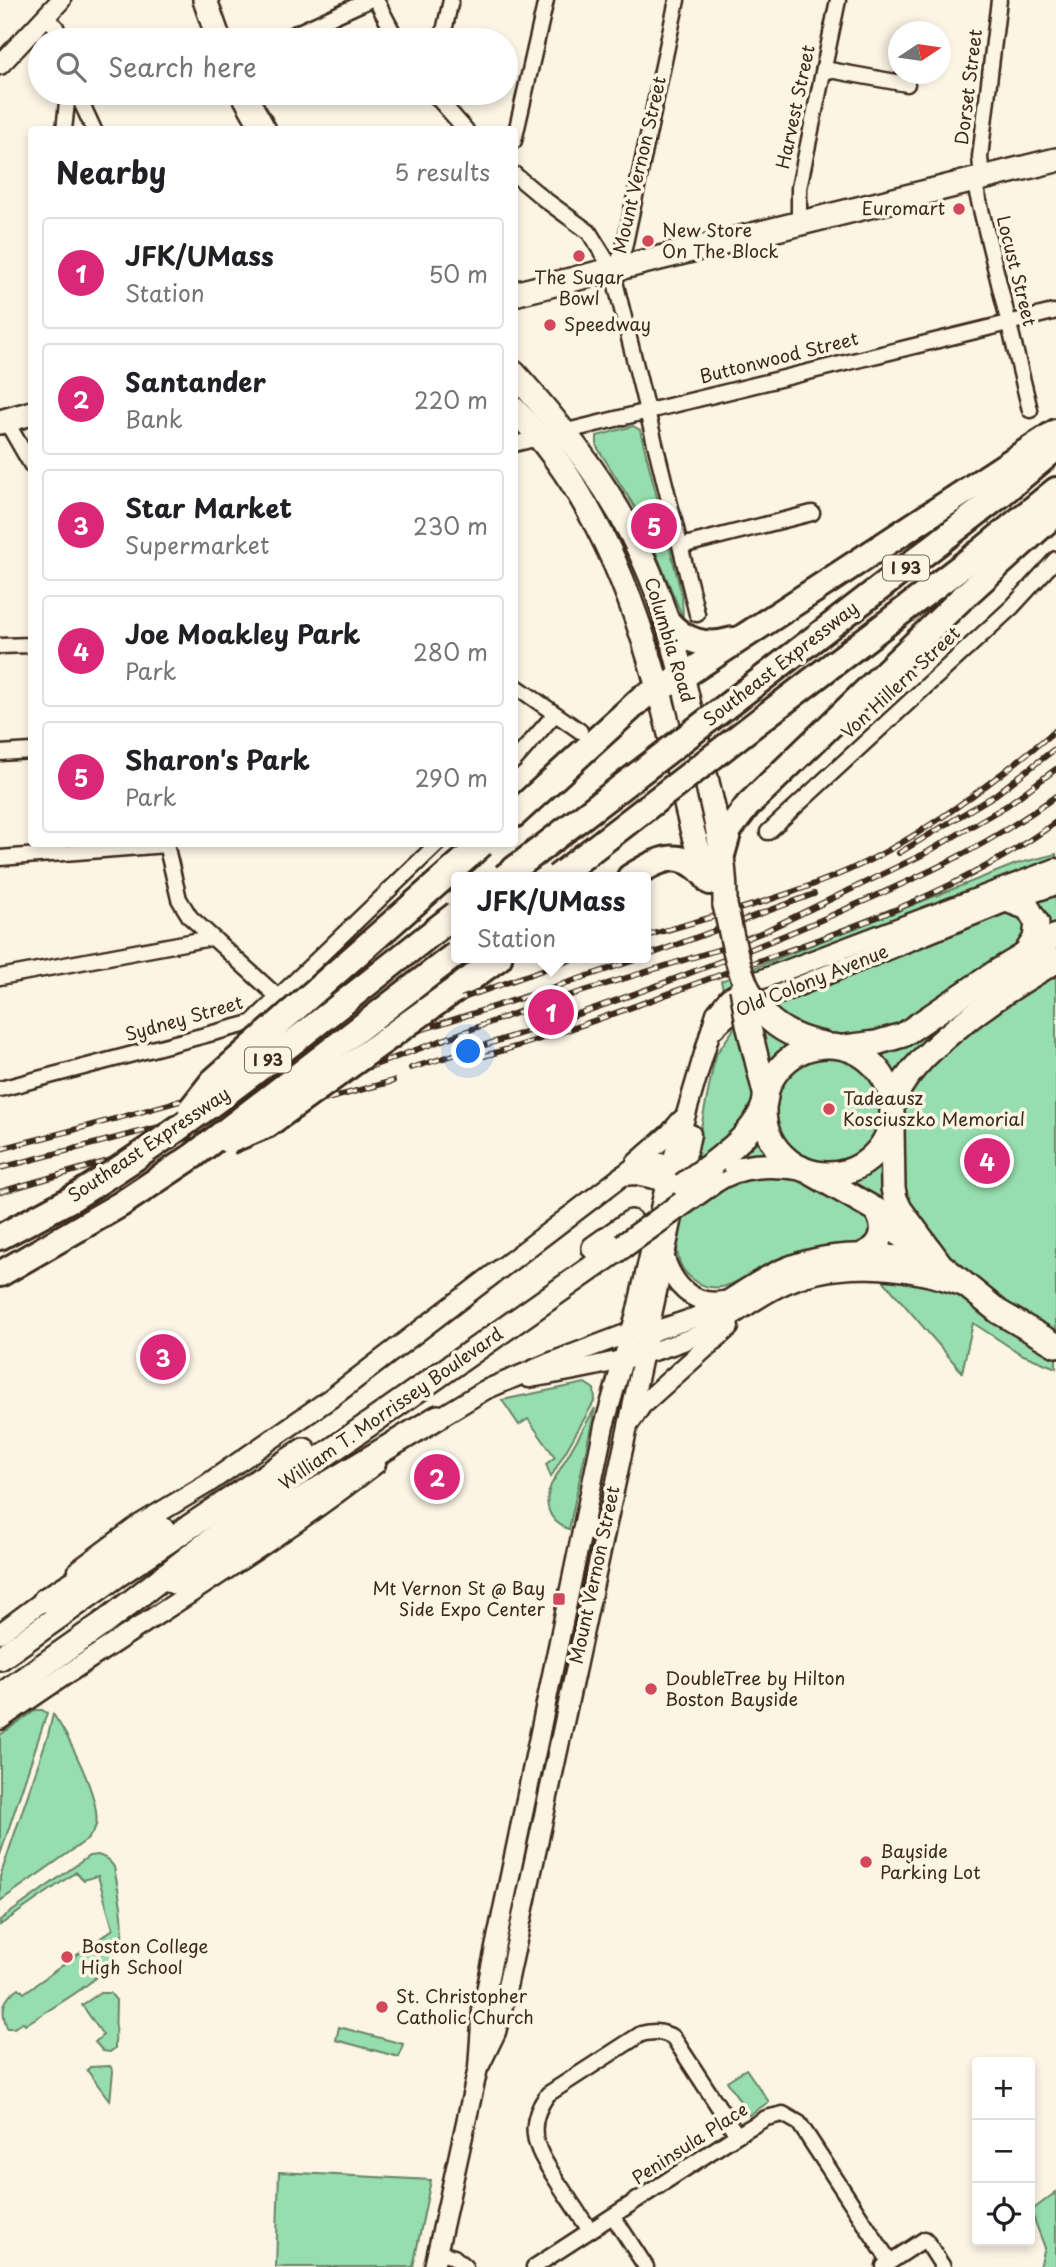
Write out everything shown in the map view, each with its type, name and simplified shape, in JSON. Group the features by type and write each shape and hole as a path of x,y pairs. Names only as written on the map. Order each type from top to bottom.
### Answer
{"highway":[{"path":"518,811 642,698 682,677 1056,432"},
{"name":"Southeast Expressway","path":"511,872 982,510 1056,448"},
{"name":"Southeast Expressway","path":"563,872 990,545 1056,490"},
{"path":"722,855 729,830 748,804 960,600 1056,513"},
{"path":"667,621 681,635 702,644 719,643 746,634"},
{"path":"170,1135 213,1081 479,847"},
{"path":"639,872 658,861 677,858 698,867 710,881"},
{"name":"Southeast Expressway","path":"0,1237 73,1198 170,1135 451,919"},
{"name":"Southeast Expressway","path":"0,1274 82,1227 193,1156 451,959"},
{"path":"193,1156 267,1125 492,963"}],"main road":[{"path":"205,0 215,28"},
{"path":"250,105 262,126"},
{"path":"518,293 1056,160"},
{"name":"Columbia Road","path":"518,378 593,468 630,531 651,575 667,621 722,855 725,905 741,974 756,1019 765,1100"},
{"path":"3,421 28,414"},
{"name":"Columbia Road","path":"518,414 573,485 613,557 637,614 659,688 697,843 710,881 725,905"},
{"path":"1009,901 1028,908 1037,923 1035,939 1025,954"},
{"path":"1056,936 903,1035 877,1044 806,1050 789,1059 772,1078 765,1100 765,1122 772,1141 788,1160 876,1210 915,1250 941,1265 970,1290 1024,1328 1056,1345"},
{"path":"803,1169 835,1174 859,1166 881,1146 903,1082 926,1055 997,999 1056,961"},
{"path":"756,1019 777,1026 792,1035 859,1053 877,1068 886,1083 892,1111 892,1185 895,1198 900,1209 941,1265"},
{"name":"William T. Morrissey Boulevard","path":"0,1696 105,1622 285,1483 623,1246 715,1170 752,1127 765,1100"},
{"name":"William T. Morrissey Boulevard","path":"0,1658 631,1222 715,1170 729,1172 744,1167 803,1169"},
{"path":"864,1254 876,1247 882,1237 883,1226 876,1210"},
{"path":"105,1622 191,1572 324,1486 438,1418"},
{"path":"45,1600 153,1534 248,1489"}],"street":[{"path":"35,28 61,0"},
{"path":"307,28 369,0"},
{"path":"376,0 391,28"},
{"path":"445,28 452,0"},
{"path":"517,126 546,0"},
{"name":"Mount Vernon Street","path":"677,0 624,248 612,270 697,614"},
{"name":"Harvest Street","path":"799,223 799,188 838,0"},
{"name":"Dorset Street","path":"978,180 999,0"},
{"path":"46,17 56,28"},
{"path":"0,65 28,36"},
{"path":"824,69 888,81"},
{"path":"64,126 67,105"},
{"path":"83,105 92,126"},
{"path":"444,105 462,126"},
{"path":"518,177 589,232 612,270"},
{"name":"Locust Street","path":"978,180 1030,411"},
{"name":"Buttonwood Street","path":"518,443 1052,312"},
{"path":"3,421 28,460"},
{"path":"681,546 812,513"},
{"name":"Von Hillern Street","path":"768,832 1012,607 1056,559"},
{"path":"0,646 28,645"},
{"path":"518,688 580,731"},
{"path":"518,756 555,714"},
{"path":"0,752 28,751"},
{"path":"0,858 130,847"},
{"path":"167,847 176,889 184,909 211,938 279,998"},
{"name":"Sydney Street","path":"0,1089 251,1023 434,847"},
{"name":"Old Colony Avenue","path":"708,1035 719,1007 736,992 752,983 1056,868"},
{"name":"Old Colony Avenue","path":"708,1035 727,1017 741,1009 1009,901 1056,885"},
{"path":"0,977 211,938"},
{"name":"Mount Vernon Street","path":"478,2068 496,2032 502,2010 643,1354 640,1333 685,1114 698,1078 708,1035"},
{"name":"Mount Vernon Street","path":"436,2260 478,2068 482,2010 608,1410 622,1360 652,1315 664,1255 674,1175 696,1112 698,1078"},
{"path":"0,1633 45,1600 104,1549 207,1484 331,1398 621,1176 669,1135 685,1114"},
{"path":"621,1176 674,1175"},
{"name":"William T. Morrissey Boulevard","path":"0,1720 314,1512 438,1418 477,1394 549,1363 702,1314 768,1276 821,1257 864,1254 911,1258 941,1265"},
{"path":"664,1255 675,1282 688,1294 709,1302 730,1299"},
{"path":"624,1437 642,1405 764,1296 799,1278 853,1269 883,1270 923,1276 970,1290"},
{"name":"William T. Morrissey Boulevard","path":"503,1382 573,1371 643,1354 711,1329 764,1296"},
{"path":"573,1371 587,1374 598,1381 606,1394 608,1410"},
{"path":"590,2230 539,2154 534,2136 534,2120 539,2106 548,2094 641,2034 663,2032 673,2038 737,2135"},
{"name":"Peninsula Place","path":"534,2267 737,2135 775,2114 792,2117 799,2123 886,2264"},
{"path":"613,2216 646,2267"},
{"path":"886,2264 925,2239 943,2267"},
{"path":"436,2260 454,2257 465,2267"}],"green space":[{"path":"633,426 640,430 682,596 683,618 634,506 597,447 597,436"},
{"path":"1056,854 1056,1368 1021,1354 973,1323 962,1372 852,1244 795,1252 736,1282 715,1288 705,1286 686,1274 678,1258 677,1248 714,1062 733,1030 721,981 1016,864"},
{"path":"585,1383 594,1389 595,1400 551,1477 546,1464 555,1457 528,1419 519,1425 502,1400"},
{"path":"595,1408 568,1529 552,1517 547,1499 551,1485"},
{"path":"36,1710 47,1713 0,1855 0,1735"},
{"path":"53,1714 75,1751 89,1784 96,1814 95,1827 88,1839 0,1901 0,1877"},
{"path":"98,1855 108,1859 114,1867 122,1920 122,1936 117,1951 109,1964 83,1988 25,2025 23,2022 14,2028 7,2028 4,2005 9,1996 19,1988 24,1993 113,1929 98,1876 83,1880 76,1872 0,1925 0,1920 89,1856"},
{"path":"100,1993 110,1993 116,2000 115,2048 110,2052 103,2051 95,2042 103,2035 82,2005"},
{"path":"339,2027 403,2044 399,2057 336,2040"},
{"path":"110,2066 113,2071 110,2101 87,2070 90,2067"},
{"path":"746,2069 769,2102 749,2115 727,2081"},
{"path":"279,2172 431,2180 413,2267 276,2267"},
{"path":"1056,2192 1056,2267 1040,2267 1045,2248 1035,2222 1035,2208"}],"railway":[{"path":"651,935 799,890 877,857 957,807 1056,730"},
{"path":"899,853 995,795 1056,748"},
{"path":"0,1168 321,1085 532,1007 720,949 763,932 924,854 1006,806 1056,769"},
{"path":"411,1068 616,1001 816,922 910,881 969,851 1056,796"},
{"path":"484,1056 605,1017 853,927 938,891 979,870 1056,822"},
{"path":"651,954 814,894"},
{"path":"286,1061 562,963"},
{"path":"0,1149 322,1060 626,963"},
{"path":"0,1192 393,1081"}],"place":[{"name":"Euromart","path":"959,209"},
{"name":"New Store On The Block","path":"648,241"},
{"name":"The Sugar Bowl","path":"579,256"},
{"name":"Speedway","path":"550,325"},
{"name":"Sharon's Park","path":"654,526"},
{"name":"JFK/UMass","path":"551,1012"},
{"name":"Tadeausz Kosciuszko Memorial","path":"829,1109"},
{"name":"Joe Moakley Park","path":"987,1161"},
{"name":"Star Market","path":"163,1357"},
{"name":"Santander","path":"437,1477"},
{"name":"Mt Vernon St @ Bay Side Expo Center","path":"559,1599"},
{"name":"DoubleTree by Hilton Boston Bayside","path":"651,1689"},
{"name":"Bayside Parking Lot","path":"866,1862"},
{"name":"Boston College High School","path":"67,1957"},
{"name":"St. Christopher Catholic Church","path":"382,2007"}]}
